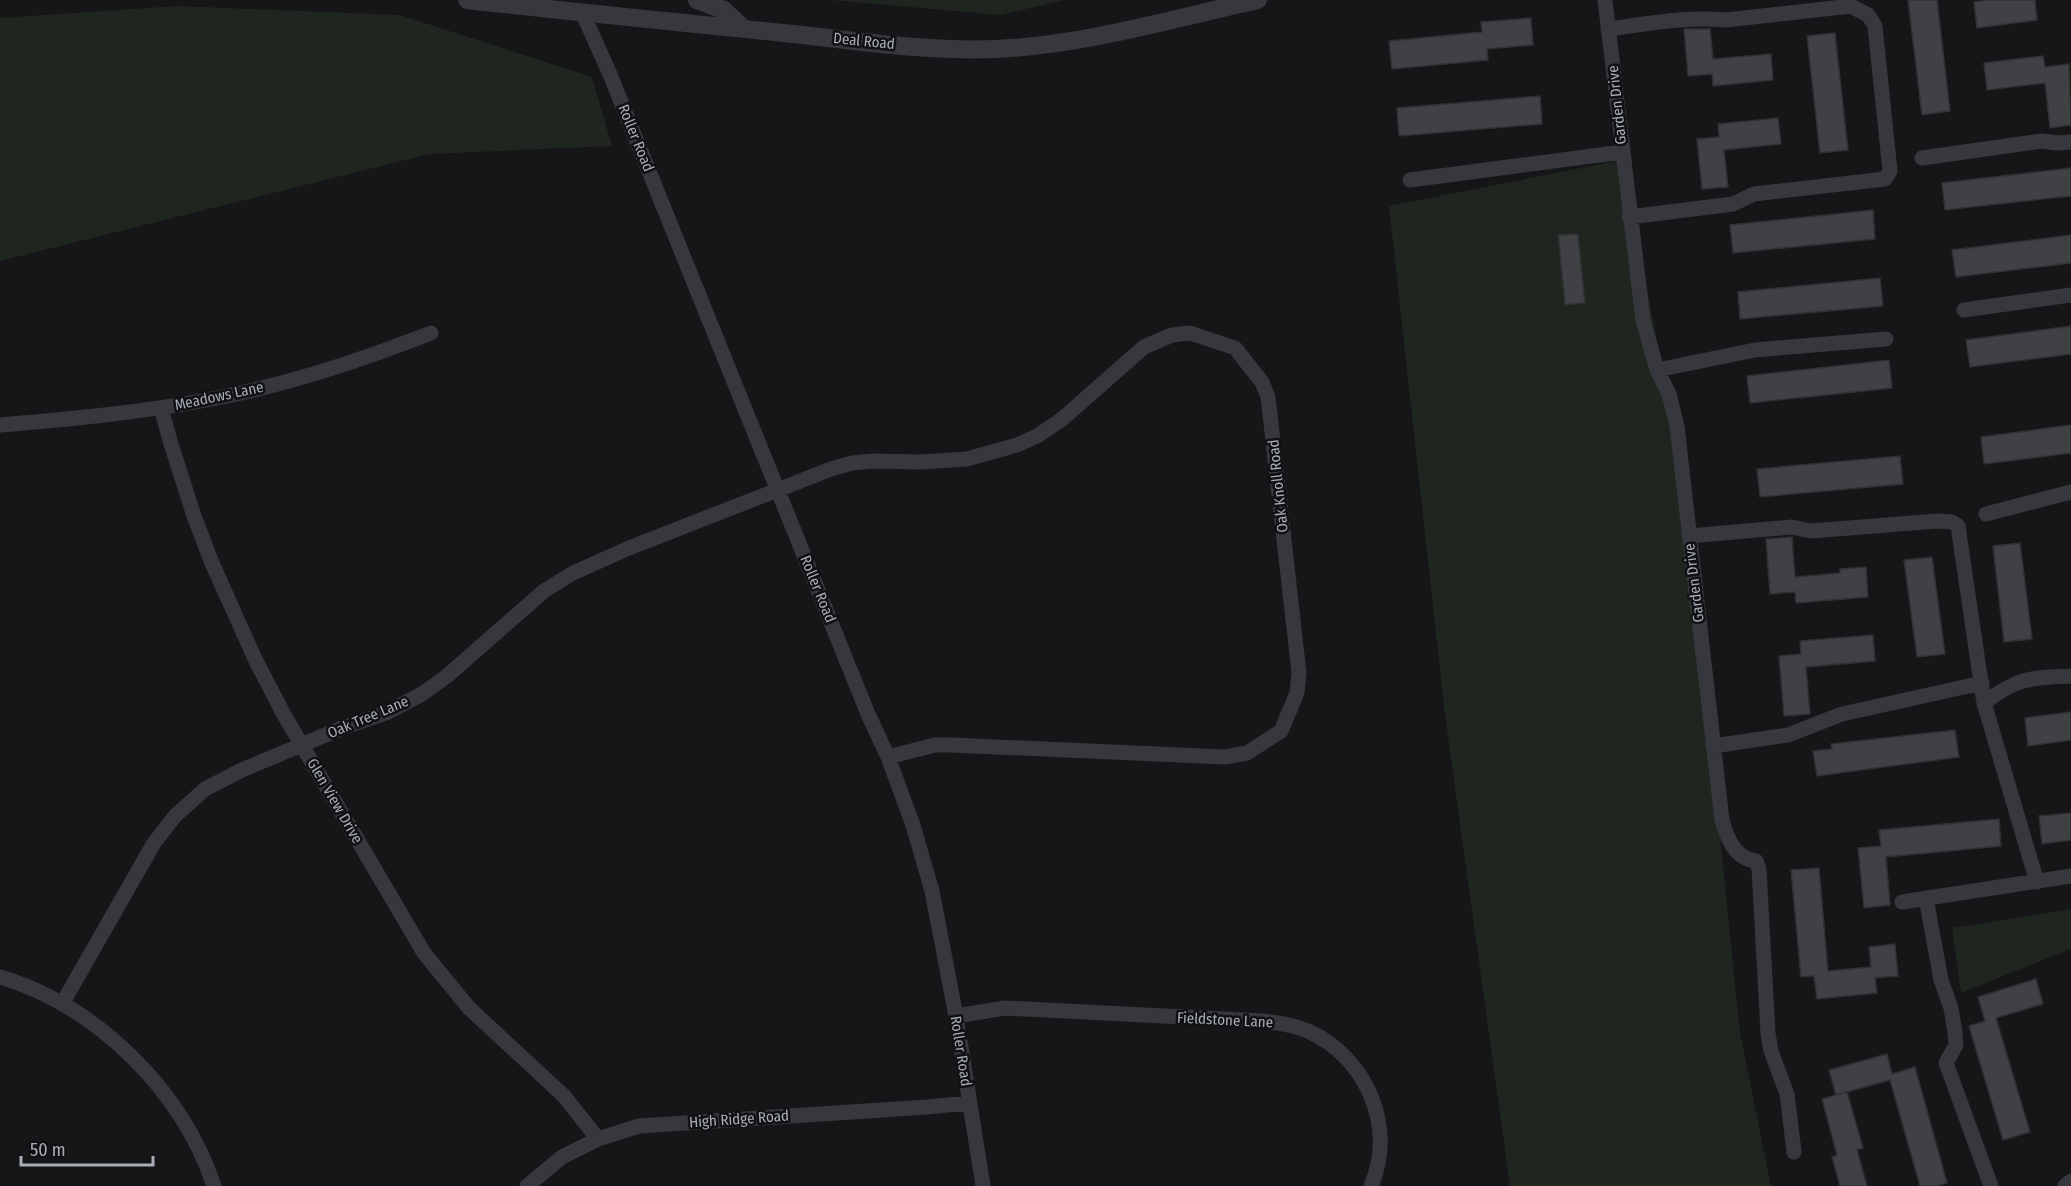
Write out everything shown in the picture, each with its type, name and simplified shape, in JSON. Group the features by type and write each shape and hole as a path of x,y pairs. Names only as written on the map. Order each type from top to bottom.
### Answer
{"street":[{"name":"Deal Road","path":"467,0 579,6 744,29 941,49 994,49 1046,45 1258,0"},
{"path":"697,0 724,10 744,29"},
{"name":"Garden Drive","path":"1605,0 1629,218 1643,320 1657,370 1669,394 1677,426 1722,820 1727,837 1739,855 1748,861 1756,861 1759,869 1768,1033 1771,1051 1787,1094 1794,1152"},
{"name":"Roller Road","path":"579,6 609,72 864,703 888,757 913,825 932,891 956,1016 983,1186"},
{"path":"1608,29 1686,19 1726,20 1851,6 1868,15 1875,26 1890,171 1885,179 1754,194 1733,204 1629,218"},
{"path":"1922,158 2042,141 2057,144 2071,142"},
{"path":"1410,180 1622,152"},
{"path":"1964,310 2071,296"},
{"name":"Meadows Lane","path":"0,424 87,417 219,398 383,352 431,333"},
{"name":"Oak Knoll Road","path":"778,489 831,468 852,463 967,459 1017,445 1037,436 1061,420 1144,347 1172,335 1190,333 1235,348 1265,389 1268,397 1299,673 1298,693 1281,731 1247,753 1225,757 951,744 936,745 888,757"},
{"path":"1657,370 1755,350 1886,339"},
{"name":"Glen View Drive","path":"161,408 194,516 212,563 255,659 302,745 424,953 469,1008 564,1096 598,1139"},
{"name":"Oak Tree Lane","path":"62,1004 154,843 175,816 205,789 242,770 386,712 422,694 544,591 573,573 778,489"},
{"path":"1986,514 2071,492"},
{"path":"1689,536 1792,527 1811,531 1952,522 1959,526 1984,703 2037,882"},
{"path":"1984,703 2004,688 2022,680 2071,676"},
{"path":"1713,746 1788,735 1842,714 1982,683"},
{"path":"1902,902 2071,876"},
{"path":"1926,898 1941,980 1951,1008 1955,1032 1956,1045 1946,1063 1991,1186"},
{"path":"0,977 62,1004 112,1039 132,1058 156,1085 189,1132 204,1160 214,1186"},
{"name":"Fieldstone Lane","path":"956,1016 1005,1008 1263,1021 1306,1030 1338,1049 1353,1064 1365,1082 1375,1104 1381,1140 1379,1162 1371,1186"},
{"name":"High Ridge Road","path":"526,1186 562,1157 598,1139 648,1125 968,1103"},
{"path":"2065,1186 2071,1181"}],"shaded area":[{"path":"831,0 1065,0 1000,15"},
{"path":"177,6 400,15 592,77 612,146 429,154 0,261 0,18"},
{"path":"1622,160 1684,479 1740,1033 1771,1186 1510,1186 1445,715 1389,206"},
{"path":"2071,909 2071,949 1961,993 1952,928"}],"building":[{"path":"1908,0 1937,0 1950,111 1922,115"},
{"path":"2035,0 2037,20 1977,28 1974,2"},
{"path":"1531,18 1533,45 1487,49 1488,60 1392,69 1389,41 1482,32 1481,22"},
{"path":"1684,29 1710,29 1713,59 1771,54 1773,80 1713,86 1712,74 1688,76"},
{"path":"1835,33 1848,150 1820,153 1807,36"},
{"path":"2043,56 2045,67 2069,64 2071,125 2050,128 2045,83 1987,90 1984,63"},
{"path":"1540,96 1542,124 1399,136 1397,108"},
{"path":"1778,118 1781,144 1724,150 1728,187 1702,189 1697,139 1719,137 1718,124"},
{"path":"2071,168 2071,196 1945,210 1942,183"},
{"path":"1873,210 1875,239 1733,253 1730,225"},
{"path":"1578,234 1585,303 1565,305 1558,235"},
{"path":"2071,235 2071,263 1956,277 1952,250"},
{"path":"1880,278 1883,306 1740,319 1738,292"},
{"path":"2071,326 2071,354 1970,367 1966,340"},
{"path":"1889,360 1892,388 1750,403 1747,376"},
{"path":"2071,425 2071,453 1984,464 1981,437"},
{"path":"1900,456 1903,484 1760,497 1757,469"},
{"path":"1792,537 1795,577 1840,573 1840,569 1866,567 1868,597 1796,603 1795,592 1770,594 1766,539"},
{"path":"2020,543 2032,639 2004,642 1993,546"},
{"path":"1932,557 1945,654 1917,657 1904,560"},
{"path":"1873,635 1875,661 1806,667 1810,714 1784,716 1779,656 1801,654 1800,641"},
{"path":"2071,712 2071,740 2028,746 2025,718"},
{"path":"1955,730 1959,757 1817,776 1813,751 1832,749 1831,744"},
{"path":"2071,813 2071,840 2042,844 2039,816"},
{"path":"1999,819 2001,846 1886,857 1890,905 1864,908 1858,848 1881,846 1879,830"},
{"path":"1819,868 1828,971 1871,967 1869,947 1895,944 1898,976 1875,978 1877,993 1817,999 1814,976 1801,977 1791,870"},
{"path":"2036,979 2043,1004 1996,1018 2030,1132 2003,1140 1969,1026 1985,1021 1978,997"},
{"path":"1887,1054 1892,1074 1915,1067 1947,1183 1937,1186 1920,1186 1890,1080 1836,1095 1829,1070"},
{"path":"1847,1092 1863,1148 1857,1150 1867,1186 1840,1186 1832,1157 1837,1155 1822,1099"}]}
